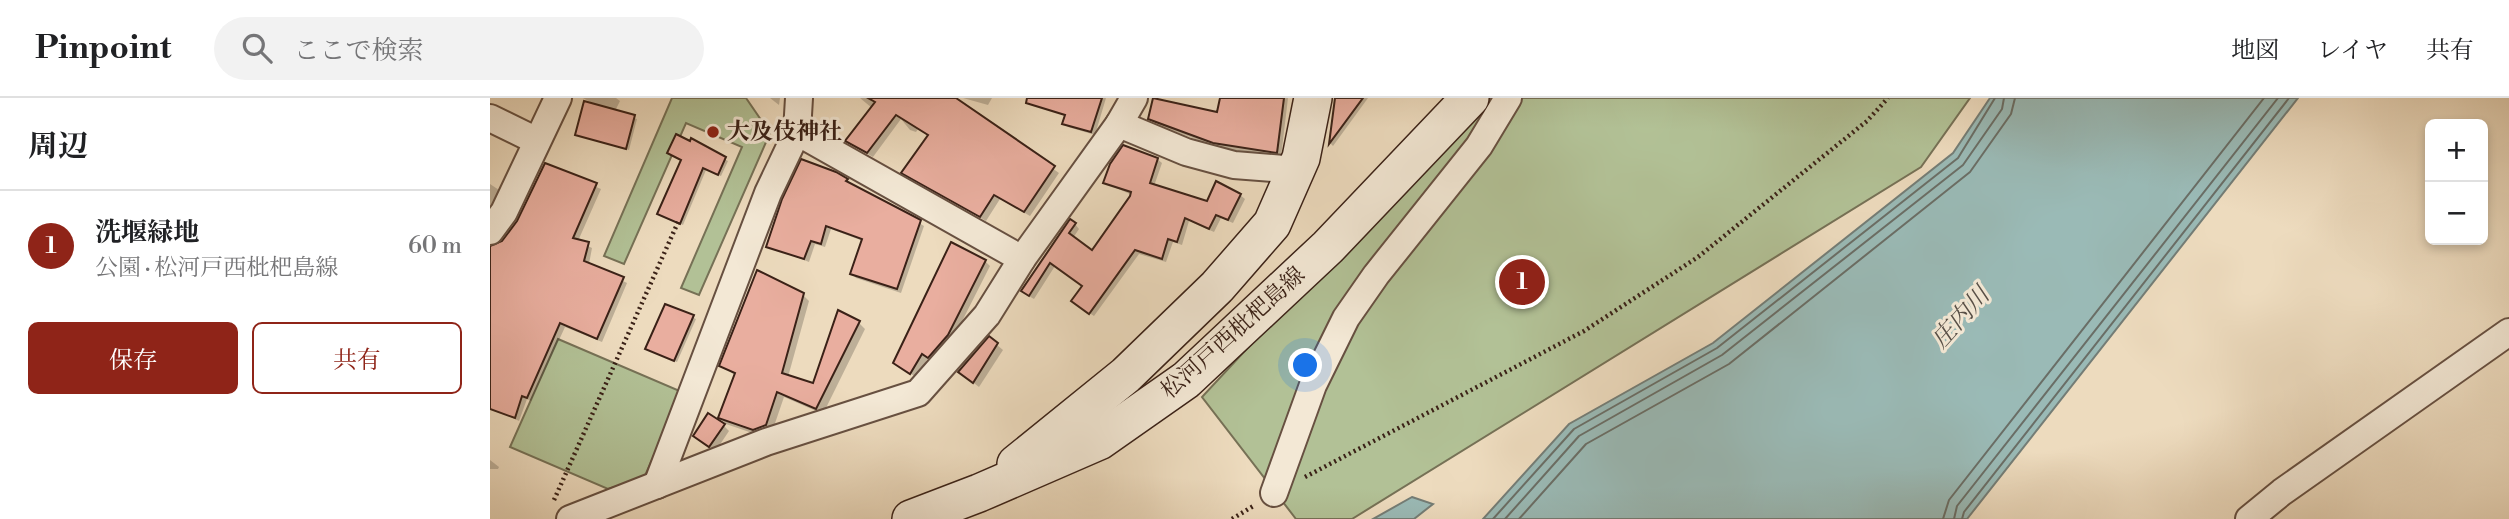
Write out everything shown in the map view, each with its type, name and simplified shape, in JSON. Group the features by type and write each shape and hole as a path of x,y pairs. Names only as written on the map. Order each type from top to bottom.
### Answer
{"main road":[{"path":"979,493 1126,375 1217,287 1272,224 1296,170 1313,98"},
{"name":"松河戸西枇杷島線","path":"911,519 1099,441 1186,380 1328,247 1470,98"}],"street":[{"path":"490,231 504,212 558,98"},
{"path":"657,485 768,193 797,132 799,98"},
{"path":"560,513 657,485 766,442 918,393 987,315 1022,258 1119,124 1134,98"},
{"path":"1274,493 1313,384 1346,318 1376,275 1479,146 1508,98"},
{"path":"490,118 537,141"},
{"path":"1119,124 1186,152 1234,164 1296,170"},
{"path":"797,132 1022,258"},
{"path":"2249,519 2282,492 2509,332"}],"path":[{"path":"1232,519 1274,493 1584,331 1698,257 1867,121 1888,98"},
{"path":"560,513 679,219"}],"green space":[{"path":"672,98 746,98 770,133 699,295 681,288 742,147 686,123 624,264 604,256"},
{"path":"1480,98 1970,98 1921,167 1352,519 1296,519 1202,397"},
{"path":"558,339 682,392 644,478 608,489 510,447"}],"water":[{"name":"庄内川","path":"1990,98 2298,98 1967,519 1483,519 1569,424 1713,343 1953,153"},
{"path":"1412,497 1433,504 1414,519 1373,519"}],"building":[{"path":"868,98 956,98 1055,166 1024,212 994,195 980,217 901,173 928,135 896,115 867,153 845,141 875,102"},
{"path":"1027,98 1102,98 1091,132 1062,124 1065,115 1026,103"},
{"path":"1153,98 1217,112 1220,98 1284,98 1277,153 1213,143 1148,119"},
{"path":"1335,98 1363,98 1329,144"},
{"path":"584,101 635,115 626,149 575,135"},
{"path":"676,134 690,141 691,138 726,157 718,175 703,168 680,224 657,214 681,160 667,153"},
{"path":"1123,145 1158,158 1150,183 1207,201 1216,181 1241,194 1228,220 1216,215 1209,229 1185,218 1177,242 1168,239 1162,259 1135,250 1089,314 1071,301 1082,286 1050,263 1029,296 1021,291 1070,219 1076,223 1069,233 1092,250 1130,196 1131,192 1103,183 1110,164"},
{"path":"801,159 836,172 848,179 846,181 921,220 897,289 850,274 862,239 826,226 821,244 811,241 804,259 766,247 782,199"},
{"path":"545,163 597,183 573,238 589,242 584,261 624,277 597,339 560,323 527,398 522,396 515,418 490,409 490,246 502,241 517,221"},
{"path":"951,242 986,260 948,335 928,358 922,354 910,374 893,363"},
{"path":"757,270 804,293 782,373 813,383 838,310 860,321 816,409 777,392 766,425 753,430 718,418 735,373 719,366"},
{"path":"665,304 694,315 674,361 645,349"},
{"path":"989,336 998,343 973,383 958,372"},
{"path":"708,413 725,424 709,447 693,436"}],"place":[{"name":"大及伎神社","path":"713,132"},
{"name":"洗堰緑地","path":"1522,282"}]}
